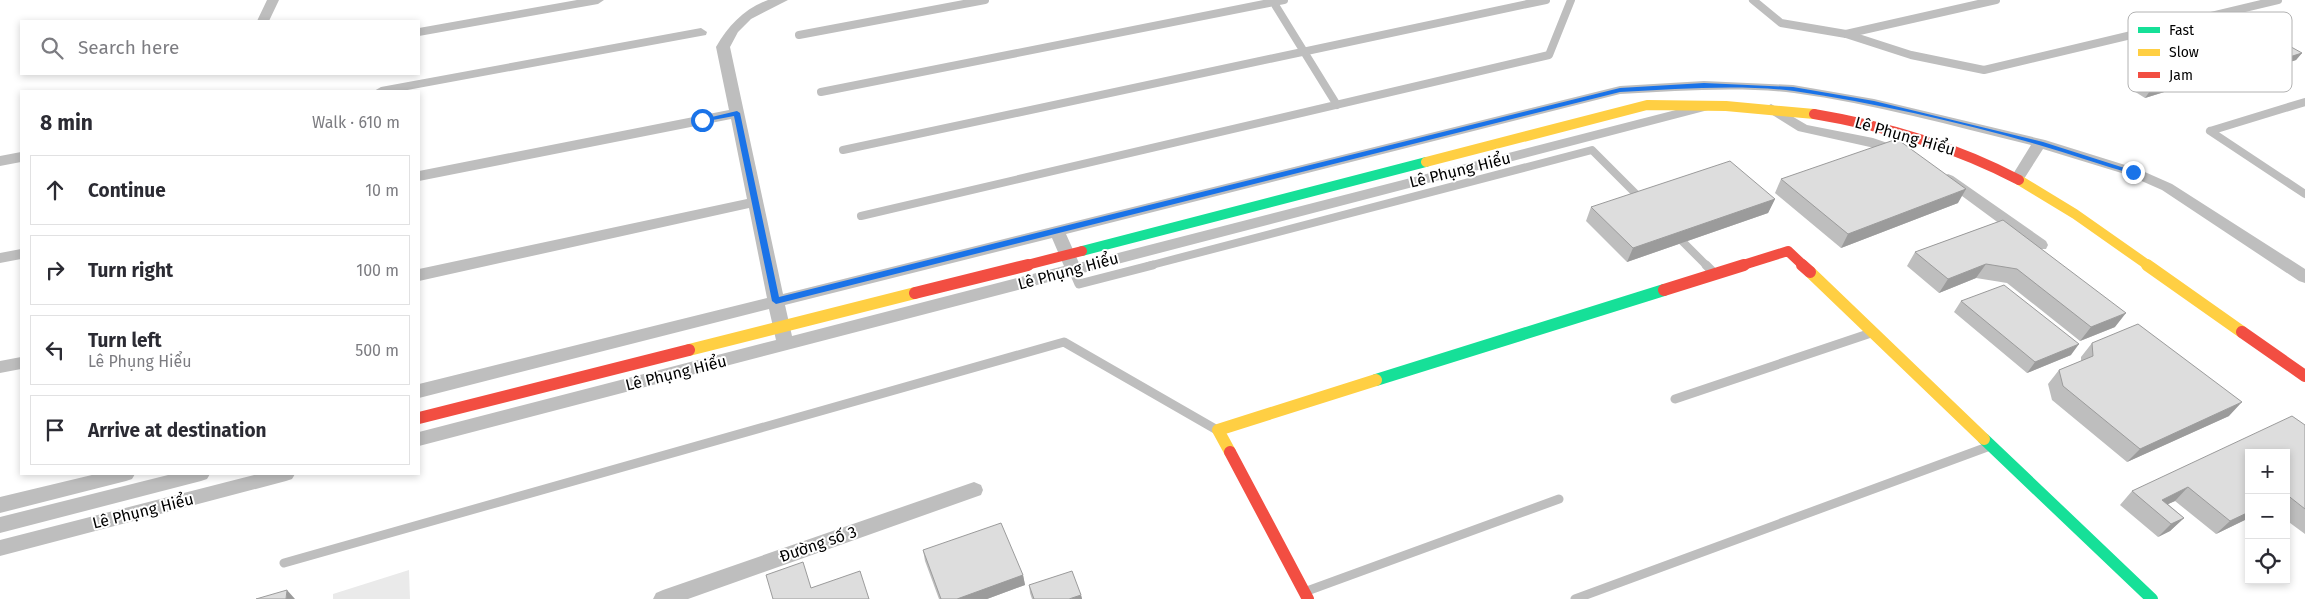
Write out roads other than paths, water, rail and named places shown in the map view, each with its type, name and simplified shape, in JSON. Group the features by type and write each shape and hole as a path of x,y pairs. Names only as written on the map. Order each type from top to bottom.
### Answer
{"street":[{"path":"264,20 274,0"},
{"path":"420,32 598,0"},
{"path":"782,0 749,13 731,31 723,47 785,345"},
{"path":"386,90 701,32"},
{"name":"Lê Phụng Hiểu","path":"420,418 778,312 1059,234 1626,96 1704,85 1793,89 1856,100 1962,123 2040,143 2133,172 2167,187 2305,277"},
{"name":"Lê Phụng Hiểu","path":"420,440 785,345 1070,262 1717,104 1799,110 1880,126 1956,150 2017,179 2078,216 2305,376"},
{"path":"1771,108 1803,128 1872,143 1896,151 1914,160"},
{"path":"420,176 737,113"},
{"path":"2017,179 2040,143"},
{"path":"0,160 20,157"},
{"path":"1938,173 2040,245"},
{"path":"420,275 755,202"},
{"path":"1059,234 1070,262"},
{"path":"1306,595 1218,430 1788,251 2152,599"},
{"path":"0,258 20,254"},
{"name":"Lê Phụng Hiểu","path":"420,390 778,312 1070,262"},
{"name":"Lê Phụng Hiểu","path":"420,400 778,312"},
{"path":"0,368 20,363"},
{"path":"0,495 82,475"},
{"path":"0,506 122,475"},
{"name":"Lê Phụng Hiểu","path":"0,525 197,475"},
{"name":"Lê Phụng Hiểu","path":"0,548 282,475"},
{"name":"Đường số 3","path":"663,599 974,490"}],"lane":[{"path":"799,35 985,0"},
{"path":"821,92 1284,0"},
{"path":"843,150 1546,0"},
{"path":"861,216 1549,55 1571,0"},
{"path":"1753,0 1781,23 1846,34 1911,55 1984,70 2128,36"},
{"path":"1846,34 1996,0"},
{"path":"2228,12 2278,0"},
{"path":"1272,1 1337,105"},
{"path":"2305,102 2210,131 2305,194"},
{"path":"1070,262 1079,284 1592,150 1651,209"},
{"path":"2293,186 2305,182"},
{"path":"1670,229 1715,274"},
{"path":"1675,399 1873,332"},
{"path":"284,563 1064,342 1218,430"},
{"path":"1575,599 1991,445"},
{"path":"1306,595 1559,499"}]}
